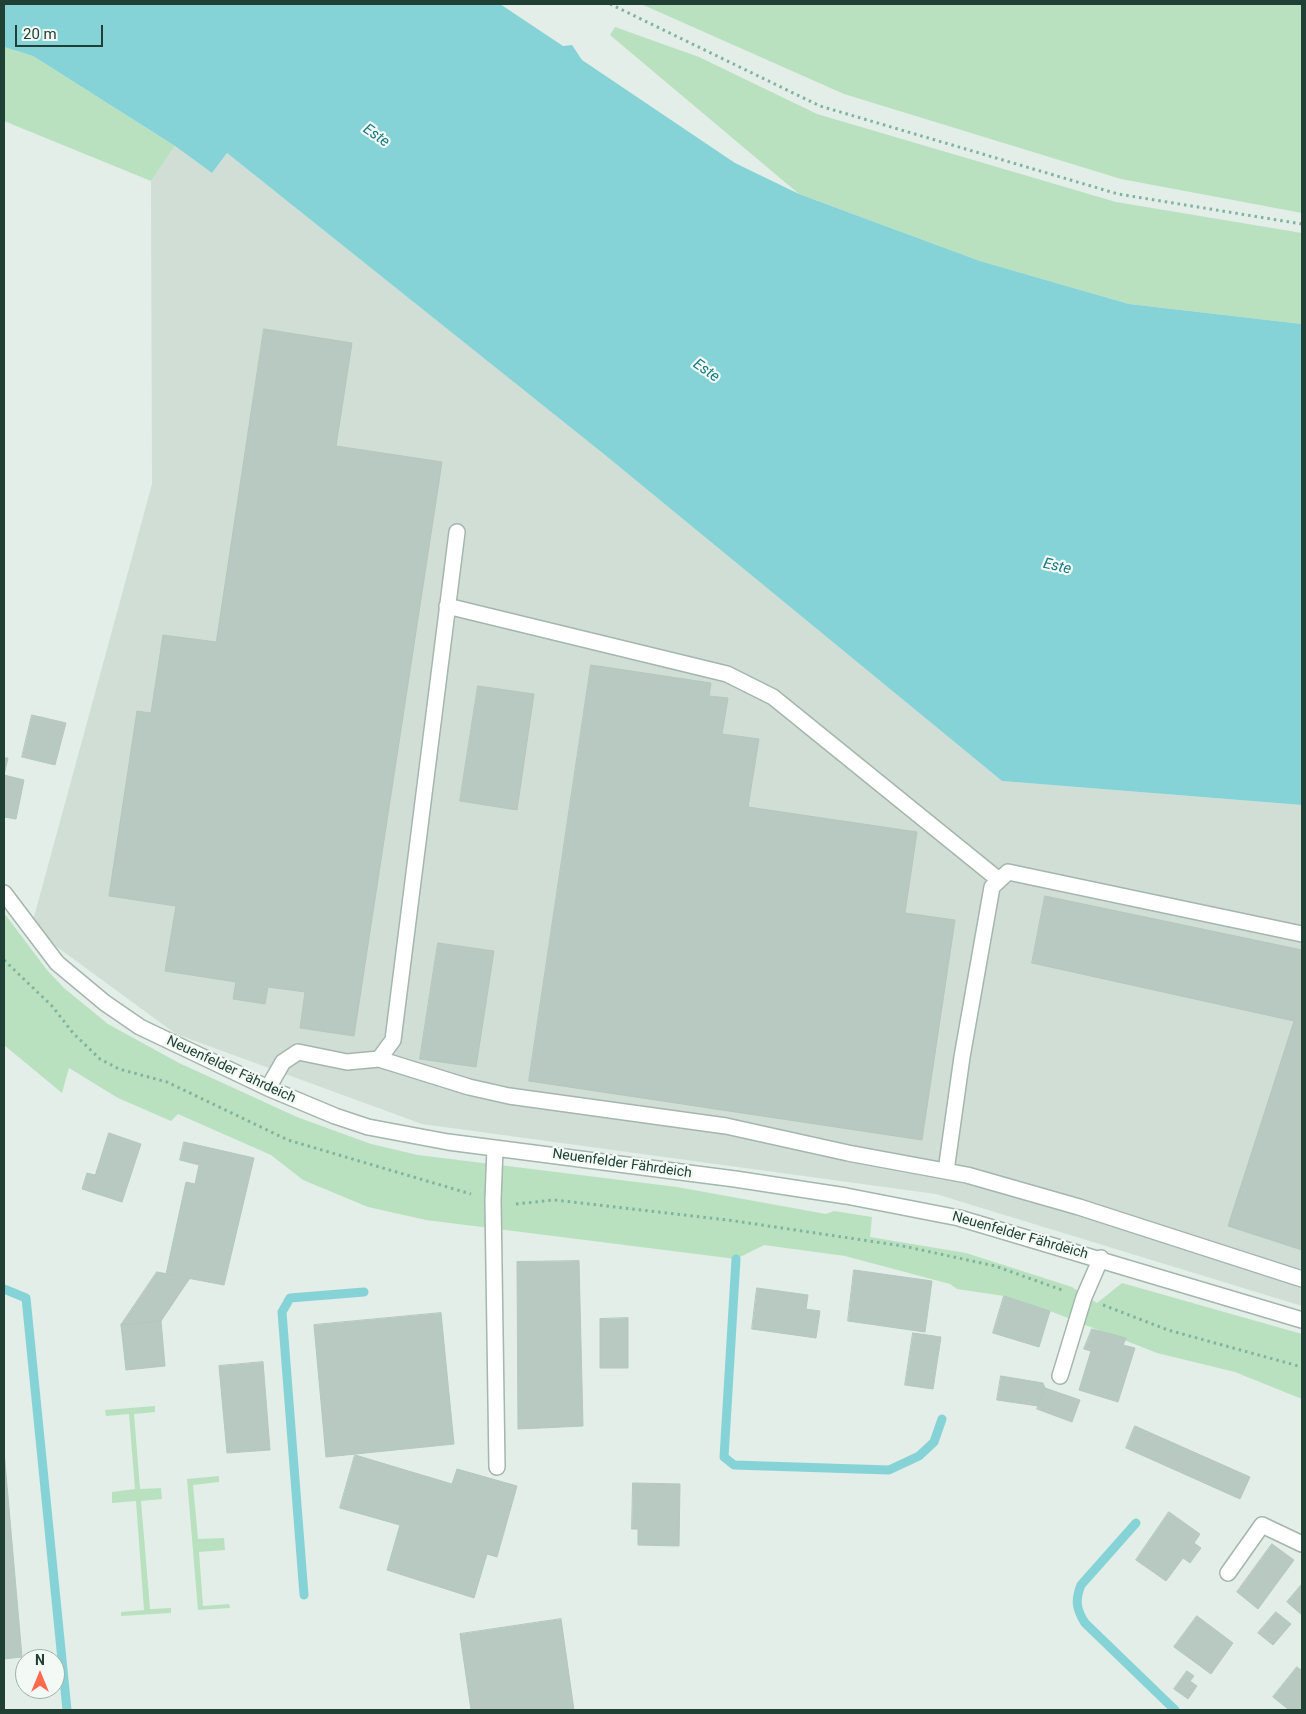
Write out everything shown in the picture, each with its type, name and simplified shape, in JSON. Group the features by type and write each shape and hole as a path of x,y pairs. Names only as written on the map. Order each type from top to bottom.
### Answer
{"street":[{"path":"379,1058 394,1040 457,532"},
{"path":"447,606 727,674 774,697 999,880"},
{"path":"946,1171 962,1057 992,887 1008,872 1302,934"},
{"name":"Neuenfelder Fährdeich","path":"4,893 57,963 105,1003 149,1032 268,1088 327,1113 368,1126 448,1142 735,1179 902,1206 960,1218 1101,1258 1302,1320"},
{"path":"268,1088 283,1062 298,1052 347,1062 379,1058 469,1087 509,1096 726,1126 848,1153 946,1171 1079,1207 1302,1279"},
{"path":"495,1148 493,1200 497,1467"},
{"path":"1060,1376 1084,1297 1101,1258"},
{"path":"1228,1573 1262,1525 1302,1544"}],"path":[{"path":"610,4 820,106 1118,194 1302,224"},
{"path":"4,960 52,1006 73,1033 100,1058 119,1069 167,1082 288,1140 512,1204 554,1200 818,1232 950,1255 995,1266 1084,1297 1168,1330 1302,1367"}],"shaded area":[{"path":"175,146 212,173 227,153 605,455 1002,781 1302,805 1302,1306 936,1194 422,1124 176,1034 31,928 152,484 151,181"}],"green space":[{"path":"641,4 1302,4 1302,213 1121,179 844,94"},
{"path":"615,27 699,57 817,114 1116,202 1302,233 1302,324 1129,304 980,261 799,194 610,35"},
{"path":"4,47 33,56 175,146 151,181 4,121"},
{"path":"4,913 47,970 64,988 108,1024 179,1063 297,1117 371,1144 418,1155 677,1187 826,1214 834,1211 872,1217 870,1237 966,1253 1072,1287 1097,1303 1122,1283 1302,1334 1302,1399 1235,1372 1157,1353 1050,1311 1004,1296 957,1289 950,1284 845,1256 764,1245 736,1259 426,1220 368,1207 303,1180 271,1155 178,1114 171,1121 118,1098 69,1068 62,1093 4,1045"},
{"path":"155,1406 155,1412 134,1414 140,1489 161,1488 162,1499 141,1501 150,1609 171,1608 171,1613 121,1616 121,1612 144,1610 136,1501 112,1503 112,1492 135,1489 129,1414 106,1416 105,1410"},
{"path":"219,1476 219,1482 193,1485 198,1539 224,1538 225,1550 199,1552 203,1606 229,1604 230,1608 198,1610 187,1479"}],"water":[{"name":"Este","path":"4,4 500,4 563,46 572,45 582,60 735,163 799,194 980,261 1129,304 1302,324 1302,805 1002,781 605,455 227,153 212,173 175,146 33,56 4,47"}],"building":[{"path":"264,329 352,343 336,446 442,462 354,1036 300,1028 305,992 268,987 265,1004 233,999 236,982 165,971 176,906 109,896 137,711 151,713 163,635 216,642"},
{"path":"591,665 711,683 709,696 728,698 722,734 759,739 748,807 917,832 905,913 955,920 922,1140 529,1081"},
{"path":"478,686 534,694 517,810 460,801"},
{"path":"32,715 66,723 55,765 22,757"},
{"path":"4,758 8,758 4,775"},
{"path":"4,775 24,780 16,819 4,817"},
{"path":"1045,896 1302,950 1302,1250 1228,1226 1294,1021 1032,963"},
{"path":"438,943 494,951 476,1067 420,1059"},
{"path":"109,1133 141,1144 122,1202 82,1189 87,1173 95,1175"},
{"path":"184,1142 254,1158 224,1285 166,1274 186,1182 195,1184 199,1165 180,1160"},
{"path":"579,1261 583,1426 518,1429 517,1262"},
{"path":"854,1270 932,1281 925,1332 848,1321"},
{"path":"157,1272 190,1278 161,1321 121,1325"},
{"path":"757,1288 808,1295 806,1309 820,1311 816,1338 752,1329"},
{"path":"1004,1296 1050,1311 1039,1347 993,1333"},
{"path":"441,1313 454,1444 326,1457 314,1325"},
{"path":"628,1318 628,1368 600,1368 600,1319"},
{"path":"161,1321 165,1366 126,1370 121,1325"},
{"path":"1092,1329 1126,1338 1123,1345 1135,1348 1118,1402 1079,1390 1091,1351 1084,1349"},
{"path":"913,1333 941,1337 933,1389 905,1385"},
{"path":"263,1362 270,1450 227,1453 219,1366"},
{"path":"1001,1376 1043,1383 1045,1388 1038,1406 997,1400"},
{"path":"1045,1388 1080,1400 1072,1422 1037,1409"},
{"path":"1135,1426 1250,1477 1240,1499 1126,1448"},
{"path":"4,1451 21,1649 15,1649 15,1658 4,1659"},
{"path":"355,1455 452,1484 457,1469 517,1486 497,1557 487,1554 474,1598 387,1570 400,1525 340,1508"},
{"path":"633,1483 680,1484 679,1546 638,1545 638,1529 632,1529"},
{"path":"1169,1512 1200,1534 1194,1543 1201,1548 1190,1563 1183,1558 1166,1581 1136,1560"},
{"path":"1272,1544 1294,1560 1258,1609 1237,1592"},
{"path":"1302,1584 1302,1615 1287,1602"},
{"path":"1276,1612 1291,1624 1273,1645 1258,1633"},
{"path":"1197,1616 1233,1643 1211,1674 1174,1647"},
{"path":"561,1619 574,1710 471,1710 460,1634"},
{"path":"1297,1667 1302,1669 1302,1710 1289,1710 1273,1697"},
{"path":"1187,1671 1194,1676 1190,1681 1197,1686 1188,1699 1174,1689"}],"waterway":[{"path":"736,1259 724,1457 734,1465 889,1470 919,1456 934,1442 942,1419"},
{"path":"4,1289 26,1298 67,1710"},
{"path":"304,1595 282,1312 290,1298 364,1292"},
{"path":"1136,1523 1081,1585 1077,1600 1078,1609 1085,1623 1175,1710"}]}
